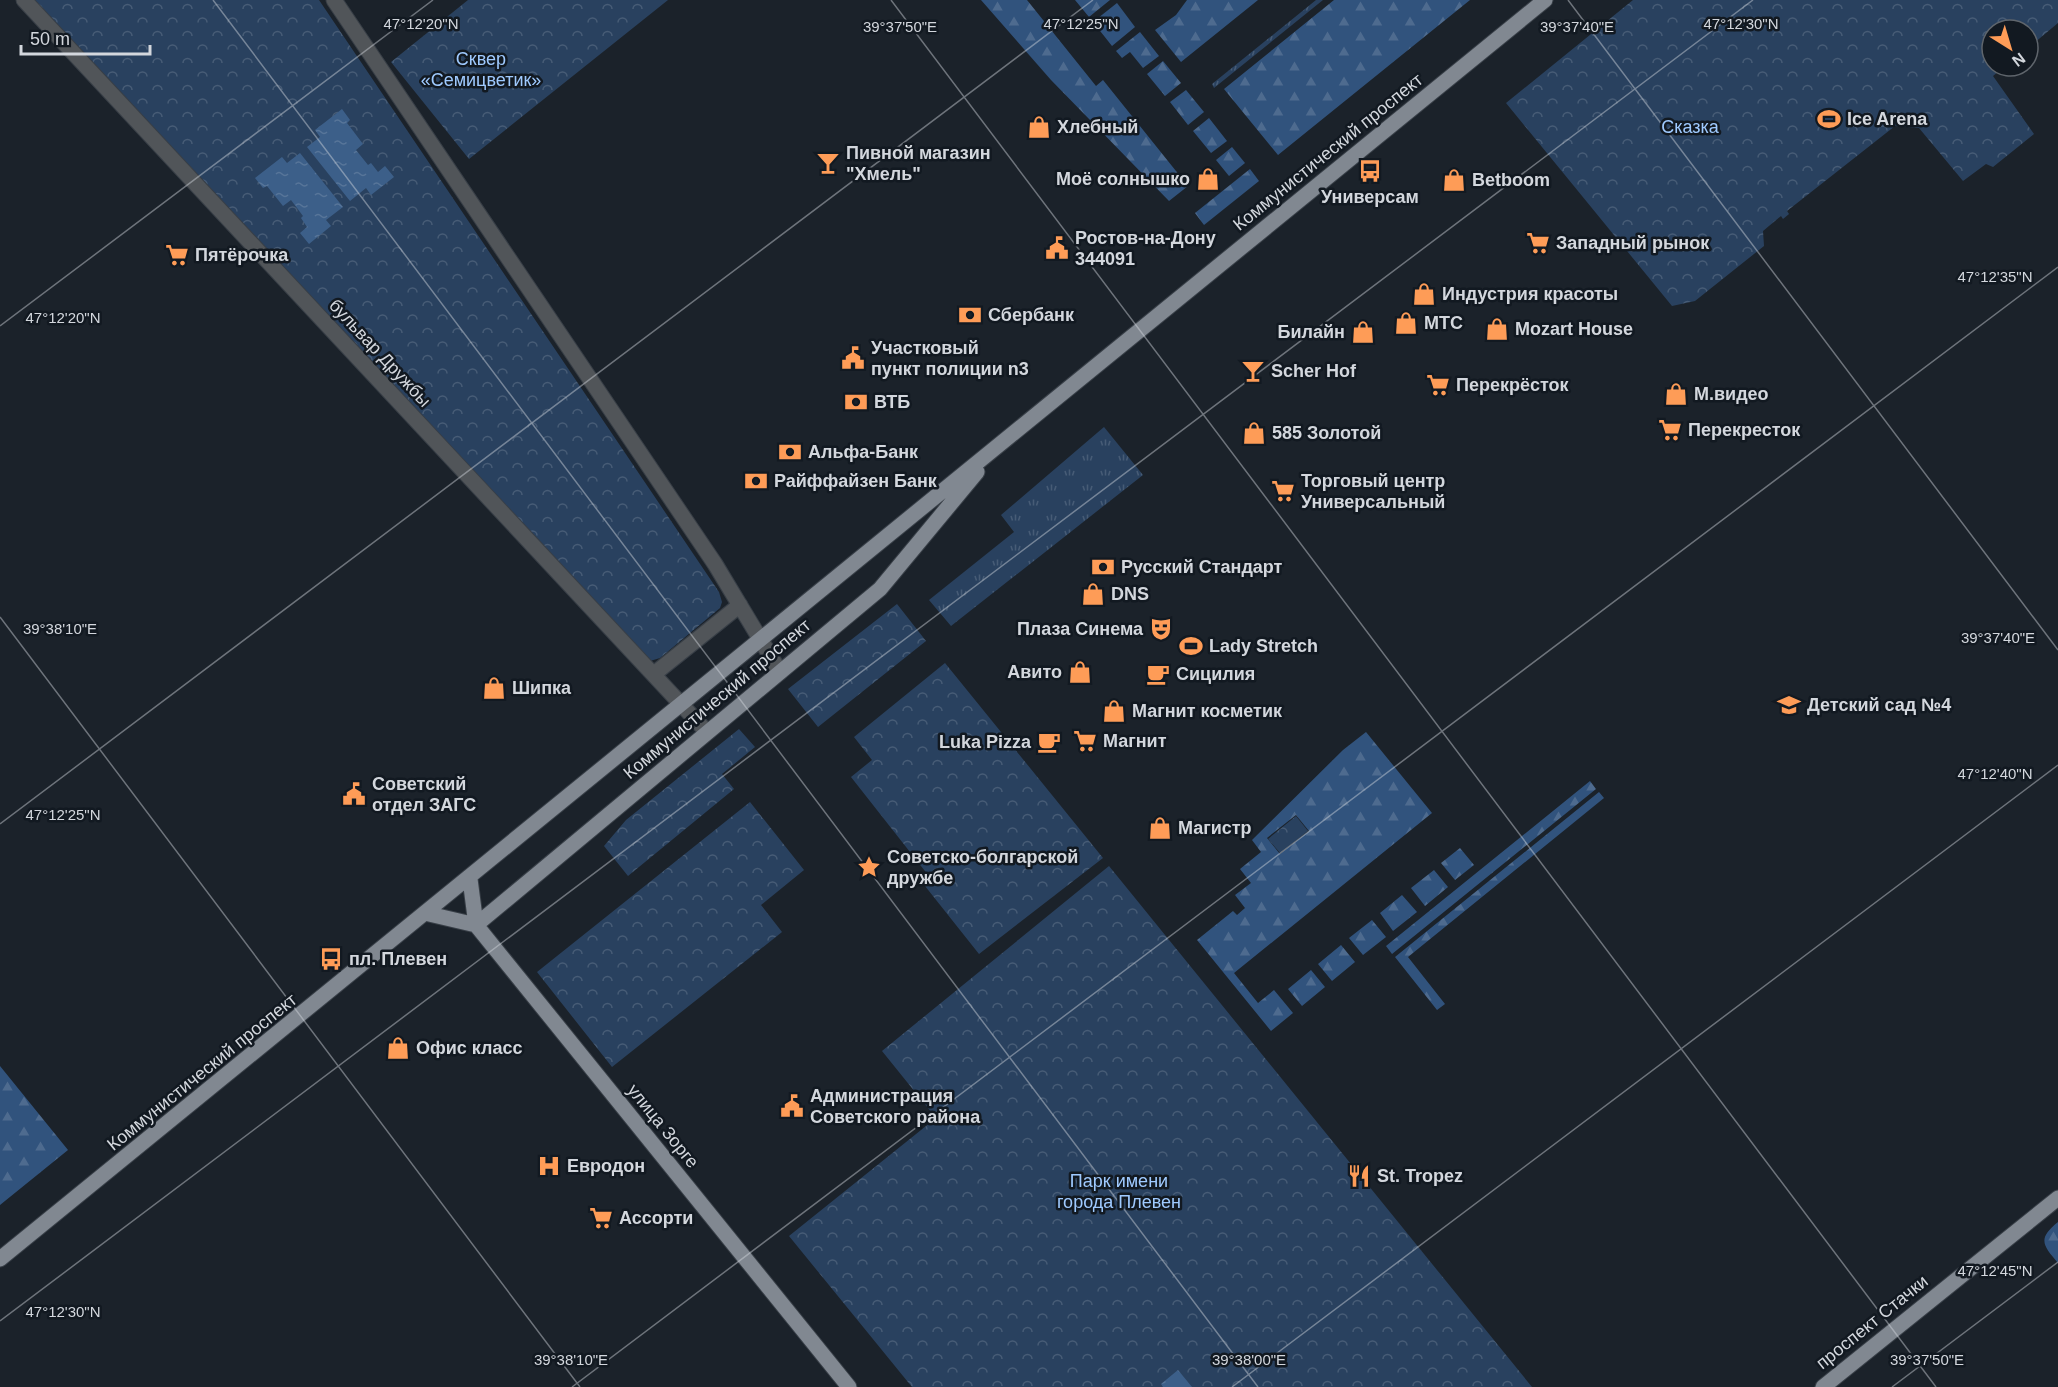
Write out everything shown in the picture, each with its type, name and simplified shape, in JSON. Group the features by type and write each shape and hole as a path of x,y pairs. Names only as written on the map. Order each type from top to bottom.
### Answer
{"main road":[{"name":"Коммунистический проспект","path":"0,1259 429,914 760,639 1545,0"},
{"name":"Коммунистический проспект","path":"476,925 880,589 996,448"},
{"path":"429,914 476,925 470,879"},
{"name":"улица Зорге","path":"476,925 849,1387"},
{"name":"проспект Стачки","path":"1823,1387 2058,1198"}],"street":[{"name":"бульвар Дружбы","path":"24,0 707,732"},
{"path":"334,0 630,436 740,605 780,672"},
{"path":"654,674 740,605"}],"green space":[{"path":"32,0 319,0 719,592 722,602 720,608 660,658 650,661"},
{"name":"Сквер «Семицветик»","path":"468,0 668,0 469,159 391,62"},
{"path":"981,0 1027,0 1096,86 1103,80 1188,186 1169,201 1051,80"},
{"path":"1075,0 1110,0 1089,17"},
{"path":"1187,0 1258,0 1181,62 1155,30 1176,15"},
{"path":"1316,0 1323,0 1214,88 1212,84"},
{"path":"1334,0 1470,0 1278,155 1224,89"},
{"name":"Сказка","path":"1633,0 2058,0 2058,23 2040,38 2040,18 1980,18 1980,78 1994,78 2034,134 1993,167 1986,164 1963,181 1919,128 1895,126 1787,211 1789,214 1783,219 1781,216 1763,231 1764,246 1695,301 1672,306 1506,103"},
{"path":"1117,3 1135,27 1112,46 1093,22"},
{"path":"1140,32 1159,56 1143,68 1130,52 1122,58 1116,51"},
{"path":"1163,61 1181,83 1165,96 1147,74"},
{"path":"1186,90 1204,112 1188,125 1170,102"},
{"path":"1209,118 1227,141 1211,153 1193,131"},
{"path":"1232,147 1245,163 1229,176 1216,160"},
{"path":"1250,169 1259,181 1204,225 1195,213"},
{"path":"1104,427 1143,475 951,626 929,600 1014,532 1001,515"},
{"path":"897,604 926,641 818,727 788,689"},
{"path":"945,663 1103,858 979,954 925,886 932,880 851,777 872,760 854,737"},
{"path":"739,729 755,747 722,774 734,789 628,876 604,846 626,820"},
{"path":"1366,732 1432,813 1234,973 1258,1003 1274,990 1293,1013 1271,1031 1197,940 1233,911 1237,915 1245,908 1235,895 1251,883 1240,869 1261,852 1252,840 1343,750","holes":["1296,815 1309,831 1280,854 1267,838"]},
{"path":"1590,781 1596,789 1392,954 1386,946"},
{"path":"1599,792 1604,798 1408,957 1445,1004 1437,1010 1395,957"},
{"path":"750,802 804,870 761,905 782,932 612,1067 537,972"},
{"path":"1296,816 1308,831 1280,853 1268,839"},
{"path":"1460,848 1474,865 1455,880 1441,863"},
{"name":"Парк имени города Плевен","path":"1109,866 1532,1387 912,1387 789,1236 936,1118 882,1051"},
{"path":"1434,870 1448,887 1425,906 1411,888"},
{"path":"1402,895 1417,912 1393,931 1380,913"},
{"path":"1372,920 1386,937 1363,955 1349,938"},
{"path":"1341,945 1355,962 1332,981 1318,964"},
{"path":"1311,970 1325,987 1302,1006 1288,989"},
{"path":"0,1066 68,1150 0,1205"},
{"path":"2058,1222 2058,1263 2044,1242 2047,1233"}],"water":[{"path":"342,109 350,120 347,123 363,144 356,150 368,165 371,163 378,172 385,166 394,177 371,195 366,188 350,201 307,147 320,137 315,130"},
{"path":"300,153 343,207 326,220 331,226 309,244 300,233 307,227 301,218 303,216 291,200 283,206 267,186 263,188 255,178 282,157 287,163"},
{"path":"1178,1370 1192,1387 1163,1387 1161,1384"}],"place":[{"name":"Ice Arena","path":"1829,119"},
{"name":"Хлебный","path":"1039,127"},
{"name":"Пивной магазин \"Хмель\"","path":"828,163"},
{"name":"Универсам","path":"1370,171"},
{"name":"Моё солнышко","path":"1208,179"},
{"name":"Betboom","path":"1454,180"},
{"name":"Западный рынок","path":"1538,243"},
{"name":"Ростов-на-Дону 344091","path":"1057,248"},
{"name":"Пятёрочка","path":"177,255"},
{"name":"Индустрия красоты","path":"1424,294"},
{"name":"Сбербанк","path":"970,315"},
{"name":"МТС","path":"1406,323"},
{"name":"Mozart House","path":"1497,329"},
{"name":"Билайн","path":"1363,332"},
{"name":"Участковый пункт полиции n3","path":"853,358"},
{"name":"Scher Hof","path":"1253,371"},
{"name":"Перекрёсток","path":"1438,385"},
{"name":"М.видео","path":"1676,394"},
{"name":"ВТБ","path":"856,402"},
{"name":"Перекресток","path":"1670,430"},
{"name":"585 Золотой","path":"1254,433"},
{"name":"Альфа-Банк","path":"790,452"},
{"name":"Райффайзен Банк","path":"756,481"},
{"name":"Торговый центр Универсальный","path":"1283,491"},
{"name":"Русский Стандарт","path":"1103,567"},
{"name":"DNS","path":"1093,594"},
{"name":"Плаза Синема","path":"1161,629"},
{"name":"Lady Stretch","path":"1191,646"},
{"name":"Авито","path":"1080,672"},
{"name":"Сицилия","path":"1158,674"},
{"name":"Шипка","path":"494,688"},
{"name":"Детский сад №4","path":"1789,705"},
{"name":"Магнит косметик","path":"1114,711"},
{"name":"Магнит","path":"1085,741"},
{"name":"Luka Pizza","path":"1049,742"},
{"name":"Советский отдел ЗАГС","path":"354,794"},
{"name":"Магистр","path":"1160,828"},
{"name":"Советско-болгарской дружбе","path":"869,867"},
{"name":"пл. Плевен","path":"331,959"},
{"name":"Офис класс","path":"398,1048"},
{"name":"Администрация Советского района","path":"792,1106"},
{"name":"Евродон","path":"549,1166"},
{"name":"St. Tropez","path":"1359,1176"},
{"name":"Ассорти","path":"601,1218"}]}
